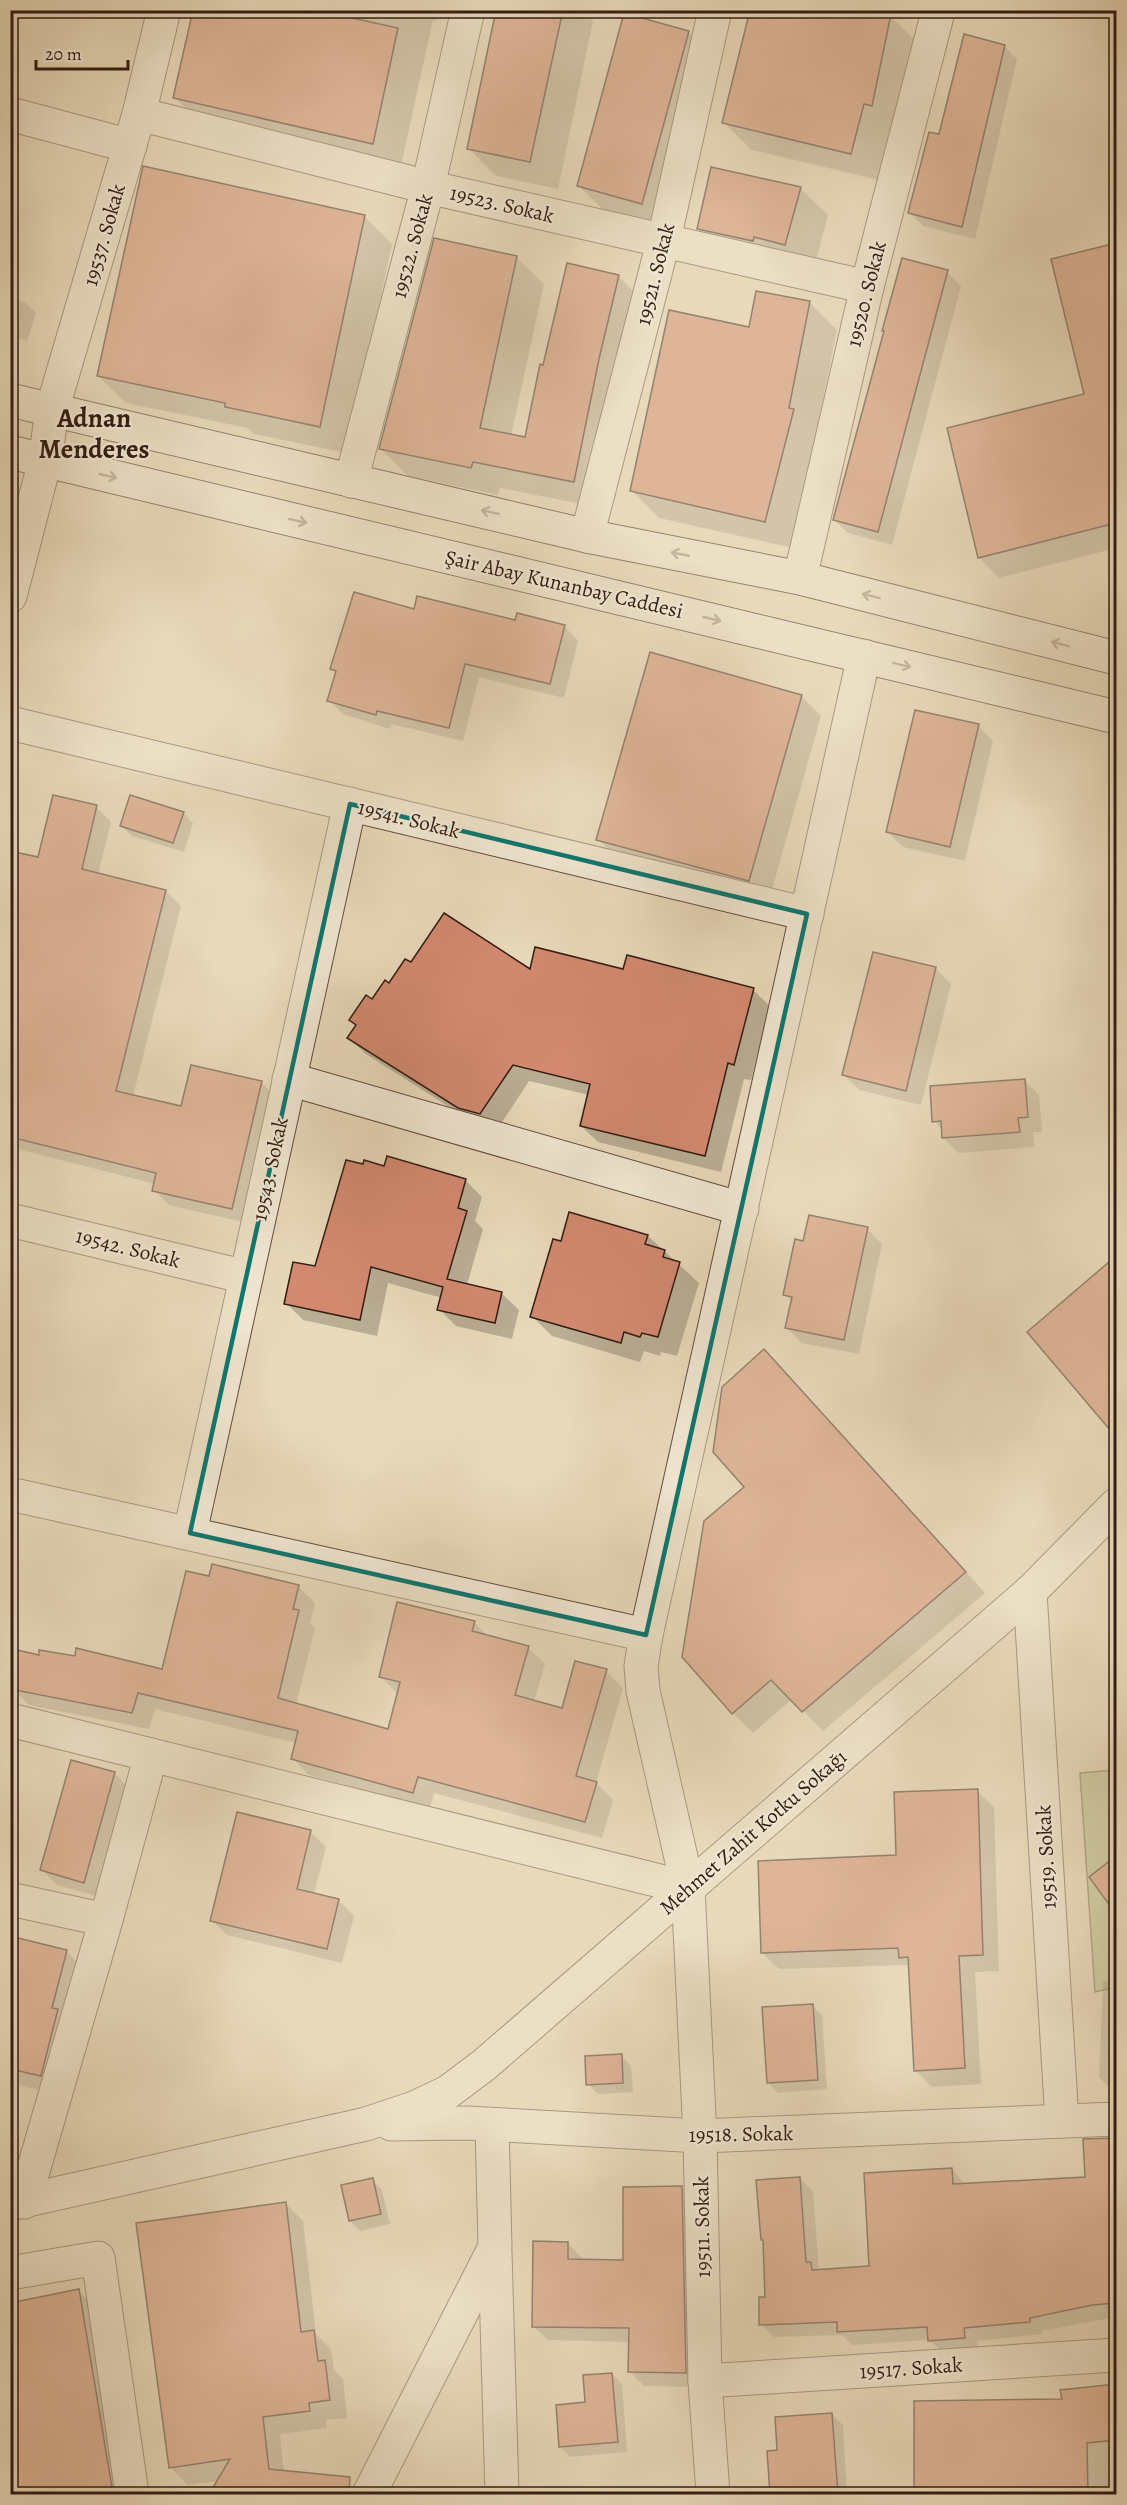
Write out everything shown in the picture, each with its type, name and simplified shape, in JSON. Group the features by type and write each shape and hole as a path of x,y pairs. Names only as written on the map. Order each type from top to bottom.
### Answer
{"street":[{"name":"19537. Sokak","path":"10,596 45,460 52,410 139,114 164,10"},
{"name":"19522. Sokak","path":"351,481 428,187 468,10"},
{"name":"19521. Sokak","path":"587,536 664,239 715,10"},
{"name":"19520. Sokak","path":"800,578 867,287 938,12"},
{"path":"10,114 130,146"},
{"name":"19523. Sokak","path":"139,114 428,187 867,287"},
{"path":"10,400 587,536 800,578 1116,658"},
{"name":"Şair Abay Kunanbay Caddesi","path":"10,452 1116,717"},
{"name":"19511. Sokak","path":"713,2494 705,2381 700,2136 688,1888 643,1691 640,1666 864,656"},
{"name":"19541. Sokak","path":"10,723 807,914"},
{"name":"19543. Sokak","path":"190,1533 350,804"},
{"path":"289,1079 742,1209"},
{"name":"19542. Sokak","path":"10,1220 246,1277"},
{"path":"10,1494 646,1635"},
{"name":"Mehmet Zahit Kotku Sokağı","path":"366,2124 414,2108 448,2092 484,2065 1030,1592 1116,1505"},
{"name":"19519. Sokak","path":"1030,1592 1062,2121"},
{"path":"10,1720 688,1888"},
{"path":"17,2203 106,1920 151,1755"},
{"path":"10,1899 106,1920"},
{"path":"448,2092 479,2125 495,2247 502,2494"},
{"name":"19518. Sokak","path":"366,2124 479,2125 700,2136 1116,2119"},
{"path":"17,2203 366,2124"},
{"path":"369,2494 495,2247"},
{"path":"10,2273 98,2258 132,2494"},
{"name":"19517. Sokak","path":"705,2381 1116,2355"}],"highlighted area":[{"path":"350,804 807,914 646,1635 190,1533"}],"green space":[{"path":"1116,1770 1116,1987 1095,1992 1080,1773"}],"building":[{"path":"193,10 316,10 398,28 373,144 173,98"},
{"path":"496,10 563,10 530,162 467,149"},
{"path":"750,10 873,10 891,14 872,106 864,104 851,154 722,123"},
{"path":"624,13 689,31 642,204 577,186"},
{"path":"964,34 1005,45 962,227 908,213 929,132 939,134"},
{"path":"143,166 365,215 320,427 225,407 225,403 97,376"},
{"path":"711,167 801,187 785,245 754,237 753,241 697,229"},
{"path":"434,238 517,256 480,428 525,437 540,364 543,365 567,263 619,275 574,482 473,462 471,468 379,449"},
{"path":"1116,243 1116,523 978,558 947,428 1084,394 1051,259"},
{"path":"902,258 948,270 878,532 833,520"},
{"path":"756,291 810,301 789,408 794,409 765,522 630,491 669,310 749,327"},
{"path":"354,592 414,609 417,596 515,620 517,613 565,625 550,684 465,664 449,728 377,711 376,715 327,701 336,671 330,669"},
{"path":"650,652 802,695 749,881 596,840"},
{"path":"915,710 979,724 950,847 886,832"},
{"path":"53,795 97,805 82,869 166,890 116,1091 181,1106 191,1065 262,1081 232,1209 152,1191 156,1173 10,1137 10,851 38,857"},
{"path":"130,795 184,812 173,843 120,826"},
{"path":"444,913 530,969 535,947 623,969 627,955 754,988 734,1065 728,1063 705,1156 580,1126 590,1084 513,1065 480,1114 458,1108 347,1038 356,1025 349,1020 366,995 372,999 385,980 389,983 405,959 411,962"},
{"path":"873,952 936,967 906,1091 842,1075"},
{"path":"1025,1079 1028,1117 1018,1118 1020,1132 942,1138 941,1121 932,1122 930,1086"},
{"path":"387,1156 466,1179 458,1208 467,1211 447,1279 502,1292 495,1323 437,1310 443,1287 371,1267 360,1320 284,1304 293,1262 315,1266 346,1160 363,1164 364,1160 384,1166"},
{"path":"569,1212 648,1235 645,1244 665,1250 663,1257 680,1262 658,1337 642,1333 640,1337 624,1332 621,1343 530,1317 553,1239 561,1241"},
{"path":"809,1215 868,1227 844,1340 785,1328 792,1297 783,1295 795,1239 803,1241"},
{"path":"1116,1256 1116,1437 1027,1332"},
{"path":"764,1349 966,1572 802,1712 771,1680 732,1714 682,1657 704,1521 744,1487 713,1452 722,1387"},
{"path":"212,1564 299,1585 293,1609 299,1610 278,1698 388,1729 400,1682 379,1677 397,1602 475,1621 472,1631 529,1646 515,1695 562,1708 575,1661 607,1669 576,1776 597,1782 585,1822 418,1777 413,1793 291,1759 298,1731 138,1693 132,1713 10,1689 17,1650 39,1655 39,1650 75,1656 76,1648 162,1669 186,1571 209,1576"},
{"path":"71,1760 115,1772 84,1883 40,1870"},
{"path":"978,1789 983,1955 959,1956 965,2068 914,2071 908,1957 899,1958 898,1948 761,1953 758,1861 896,1855 894,1792"},
{"path":"237,1812 311,1830 297,1889 339,1899 327,1949 210,1921"},
{"path":"1116,1856 1116,1914 1089,1877"},
{"path":"10,1936 67,1950 52,2008 58,2009 41,2076 10,2069"},
{"path":"813,2004 818,2080 767,2083 762,2007"},
{"path":"622,2054 623,2083 586,2085 585,2056"},
{"path":"1116,2138 1116,2303 1092,2305 1030,2318 1030,2322 964,2328 965,2338 928,2341 927,2327 837,2332 837,2322 759,2325 759,2297 765,2297 763,2240 761,2240 756,2180 800,2177 806,2262 811,2262 812,2270 869,2266 864,2173 952,2168 953,2184 1085,2177 1083,2139"},
{"path":"373,2178 381,2214 349,2221 341,2185"},
{"path":"682,2186 686,2373 628,2372 629,2328 532,2327 533,2241 568,2242 568,2259 623,2260 623,2187"},
{"path":"286,2202 301,2332 314,2330 318,2361 325,2360 330,2400 309,2403 310,2411 263,2417 269,2469 350,2477 349,2494 209,2494 230,2459 169,2468 136,2223"},
{"path":"79,2289 113,2494 10,2494 10,2303"},
{"path":"612,2373 618,2442 559,2447 556,2405 585,2402 583,2375"},
{"path":"1116,2384 1116,2440 1087,2443 1088,2494 914,2494 914,2401 1062,2399 1060,2390"},
{"path":"832,2413 838,2494 770,2494 767,2451 777,2450 775,2417"}],"district":[{"name":"Adnan Menderes","path":"94,434"}]}
